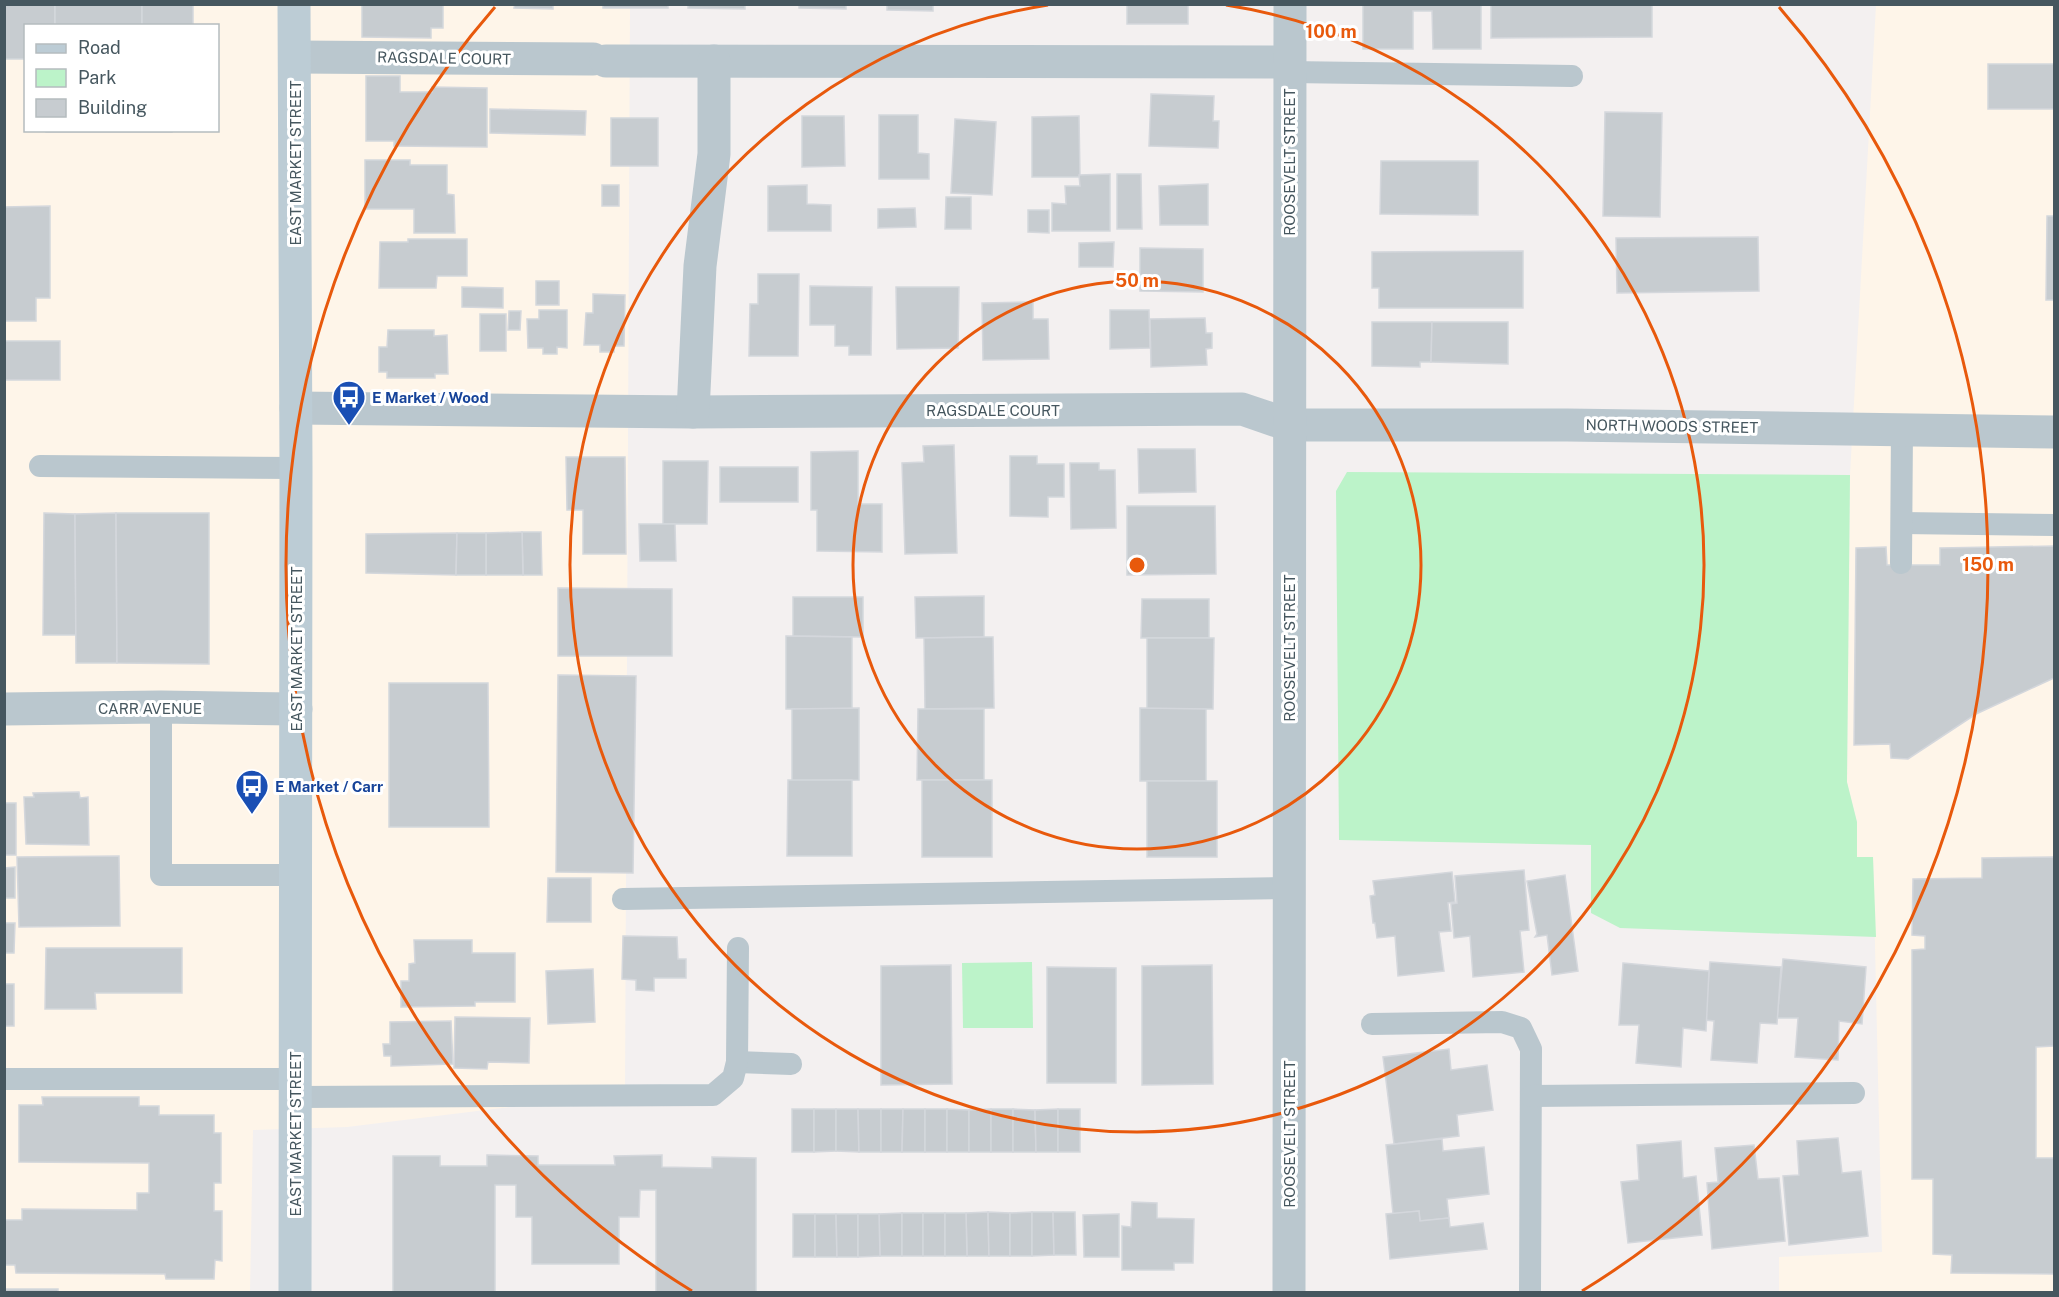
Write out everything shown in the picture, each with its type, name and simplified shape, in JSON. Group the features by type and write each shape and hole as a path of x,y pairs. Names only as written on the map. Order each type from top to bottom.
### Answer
{"main road":[{"name":"EAST MARKET STREET","path":"294,4 295,1293"}],"street":[{"name":"ROOSEVELT STREET","path":"1289,1293 1290,4"},
{"name":"RAGSDALE COURT","path":"295,57 1289,67"},
{"path":"693,412 700,266 714,154 714,61"},
{"name":"RAGSDALE COURT","path":"296,408 693,412 1242,408 1289,425"},
{"name":"NORTH WOODS STREET","path":"1289,425 1567,425 2055,432"},
{"name":"CARR AVENUE","path":"4,709 161,707 296,709"}],"lane":[{"path":"1289,67 1572,76"},
{"path":"1901,563 1902,429"},
{"path":"40,466 296,468"},
{"path":"1902,523 2055,525"},
{"path":"161,707 161,874 295,875"},
{"path":"622,899 1289,888"},
{"path":"4,1079 295,1088 712,1095 733,1078 737,1062 738,948"},
{"path":"1372,1024 1502,1022 1521,1028 1531,1049 1530,1293"},
{"path":"737,1062 791,1064"},
{"path":"1531,1096 1854,1093"}],"shaded area":[{"path":"5,5 630,5 625,1093 347,1127 253,1130 250,1292 5,1292"},
{"path":"1876,5 2054,5 2054,1292 1779,1292 1779,1257 1882,1252 1873,858 1857,857 1857,822 1847,782 1850,475"}],"green space":[{"path":"1347,472 1850,475 1847,782 1857,822 1857,857 1873,857 1876,937 1620,928 1591,913 1591,845 1339,840 1336,491"},
{"path":"1032,962 1033,1028 963,1028 962,963"}],"building":[{"path":"4,4 55,4 55,24 24,24 24,59 4,59"},
{"path":"55,4 142,4 142,24 55,24"},
{"path":"142,4 193,4 193,24 142,24"},
{"path":"362,4 443,4 443,28 431,28 431,38 362,37"},
{"path":"515,4 553,4 553,9 514,8"},
{"path":"603,4 668,4 668,8 603,8"},
{"path":"688,4 745,4 745,9 688,8"},
{"path":"799,4 846,4 846,9 799,8"},
{"path":"887,4 933,4 933,11 887,10"},
{"path":"1127,4 1188,4 1188,24 1127,24"},
{"path":"1363,4 1481,4 1481,49 1433,49 1432,11 1413,11 1413,49 1363,49"},
{"path":"1491,4 1652,4 1652,37 1491,38"},
{"path":"1988,64 2054,64 2054,109 1988,109"},
{"path":"366,76 400,76 400,92 432,92 432,87 487,88 487,147 394,146 394,141 366,141"},
{"path":"1151,94 1214,96 1213,121 1219,121 1218,148 1149,146"},
{"path":"490,109 586,111 585,135 490,133"},
{"path":"1605,112 1662,113 1660,217 1603,216"},
{"path":"879,115 918,115 918,153 929,154 929,179 879,179"},
{"path":"802,116 844,116 845,166 802,167"},
{"path":"1079,116 1080,177 1032,177 1032,117"},
{"path":"611,118 658,118 658,166 611,166"},
{"path":"955,119 996,122 992,195 951,193"},
{"path":"365,160 410,160 410,165 447,165 447,194 454,195 455,233 414,233 414,209 365,209"},
{"path":"1381,161 1478,161 1478,215 1380,214"},
{"path":"1110,174 1110,231 1052,231 1052,203 1066,204 1065,186 1080,186 1079,175"},
{"path":"1117,174 1141,174 1142,229 1117,229"},
{"path":"1208,184 1208,225 1160,225 1159,186"},
{"path":"602,185 619,185 619,206 602,206"},
{"path":"807,185 807,204 831,205 831,231 768,231 768,186"},
{"path":"946,197 971,197 971,229 945,229"},
{"path":"50,206 50,298 36,298 36,321 4,321 4,207"},
{"path":"915,208 916,227 878,228 878,209"},
{"path":"1028,210 1049,210 1049,233 1028,232"},
{"path":"2047,216 2054,216 2054,300 2046,300"},
{"path":"1758,237 1759,291 1617,293 1616,238"},
{"path":"408,239 467,239 467,276 437,276 436,288 379,288 380,242 408,242"},
{"path":"1114,242 1113,267 1079,267 1079,243"},
{"path":"1140,248 1203,249 1203,292 1140,291"},
{"path":"1523,251 1523,308 1379,308 1379,288 1372,288 1372,252"},
{"path":"758,274 799,274 798,356 749,356 750,304 758,304"},
{"path":"536,281 559,281 559,305 536,305"},
{"path":"810,286 872,287 871,355 849,355 849,346 835,346 835,325 810,325"},
{"path":"462,287 503,288 503,308 462,307"},
{"path":"896,287 959,287 958,348 897,349"},
{"path":"593,294 625,295 624,346 614,346 614,352 600,352 600,345 584,345 586,313 593,313"},
{"path":"1033,302 1033,319 1048,319 1049,359 983,360 982,303"},
{"path":"539,310 567,310 567,348 557,347 557,354 543,354 543,348 528,348 527,319 539,319"},
{"path":"1110,310 1149,310 1150,348 1110,349"},
{"path":"509,311 521,311 520,330 508,330"},
{"path":"480,314 506,314 506,351 480,351"},
{"path":"1205,318 1206,333 1212,333 1212,348 1206,349 1207,365 1151,367 1150,319"},
{"path":"1372,322 1432,322 1431,362 1420,362 1420,367 1372,366"},
{"path":"1432,322 1508,322 1508,364 1431,362"},
{"path":"388,330 434,330 434,336 447,335 448,374 435,374 435,378 387,378 387,372 379,372 379,347 387,347"},
{"path":"5,341 60,341 60,380 5,380"},
{"path":"954,445 957,553 905,554 902,463 924,462 923,446"},
{"path":"1138,449 1195,449 1196,492 1139,493"},
{"path":"858,451 858,504 882,504 882,552 817,551 817,510 811,510 811,452"},
{"path":"1010,456 1037,456 1037,464 1064,464 1064,497 1048,497 1048,517 1010,516"},
{"path":"566,457 625,457 626,554 583,554 583,510 567,510"},
{"path":"663,461 708,461 707,524 663,524"},
{"path":"1070,463 1099,463 1099,470 1115,470 1116,528 1071,529"},
{"path":"720,467 798,467 798,502 720,502"},
{"path":"1127,506 1215,506 1216,574 1127,575"},
{"path":"44,513 75,514 76,635 43,635"},
{"path":"116,513 117,663 76,663 75,514"},
{"path":"116,513 209,513 209,664 117,663"},
{"path":"639,524 675,524 676,561 640,561"},
{"path":"522,532 541,532 542,575 523,575"},
{"path":"522,532 523,575 486,575 486,533"},
{"path":"457,533 456,575 366,573 366,534"},
{"path":"457,533 486,533 486,575 456,575"},
{"path":"2054,546 2054,678 1976,714 1908,759 1891,758 1890,744 1854,745 1856,548 1886,547 1887,565 1940,565 1940,548"},
{"path":"558,588 672,589 672,656 558,656"},
{"path":"984,596 984,637 916,638 915,597"},
{"path":"793,597 863,597 863,637 793,636"},
{"path":"1142,599 1209,599 1209,638 1141,638"},
{"path":"786,636 852,637 852,709 786,709"},
{"path":"993,637 994,708 925,709 924,638"},
{"path":"1147,638 1214,638 1213,709 1147,709"},
{"path":"558,675 636,676 633,873 556,872"},
{"path":"389,683 488,683 489,827 389,827"},
{"path":"859,708 859,780 792,781 792,709"},
{"path":"1140,708 1206,709 1206,781 1140,781"},
{"path":"918,709 984,709 984,780 917,780"},
{"path":"788,780 852,780 852,856 787,856"},
{"path":"922,780 992,780 992,857 922,857"},
{"path":"1147,781 1217,781 1217,857 1147,857"},
{"path":"79,792 80,798 88,797 89,845 26,844 24,797 34,797 33,793"},
{"path":"4,803 16,803 16,855 4,855"},
{"path":"119,856 120,926 19,927 17,857"},
{"path":"2054,857 2054,1046 2036,1047 2036,1158 2054,1158 2054,1274 1951,1273 1952,1255 1933,1254 1933,1179 1912,1179 1912,950 1925,949 1925,936 1912,935 1913,879 1982,878 1982,858"},
{"path":"15,867 15,898 4,898 4,868"},
{"path":"1524,870 1529,930 1520,931 1524,972 1473,977 1470,936 1454,938 1451,904 1457,903 1455,876"},
{"path":"1452,872 1455,902 1448,903 1451,931 1439,932 1444,971 1398,976 1395,936 1377,938 1375,923 1373,923 1370,896 1375,895 1373,881"},
{"path":"1565,875 1578,971 1552,975 1547,935 1535,937 1537,934 1527,881"},
{"path":"548,878 591,878 591,922 547,922"},
{"path":"4,923 15,923 14,953 4,953"},
{"path":"623,936 677,937 678,959 686,959 686,978 654,978 654,991 636,990 636,980 622,979"},
{"path":"414,940 472,940 472,953 515,953 515,1002 475,1002 475,1006 401,1007 401,981 409,981 409,964 415,963"},
{"path":"46,948 182,948 182,993 95,993 96,1009 45,1009"},
{"path":"1783,959 1866,967 1862,1024 1839,1021 1838,1060 1795,1057 1798,1018 1777,1018"},
{"path":"1710,962 1781,967 1777,1024 1760,1023 1757,1063 1711,1060 1714,1021 1705,1020"},
{"path":"1623,963 1709,971 1706,1031 1683,1028 1681,1067 1636,1063 1639,1025 1619,1025"},
{"path":"951,965 952,1084 881,1085 881,966"},
{"path":"1212,965 1213,1084 1142,1085 1142,966"},
{"path":"1047,967 1116,968 1116,1083 1047,1083"},
{"path":"593,969 595,1022 548,1024 546,971"},
{"path":"4,984 14,984 14,1026 4,1026"},
{"path":"455,1017 530,1018 529,1063 488,1062 487,1069 454,1068"},
{"path":"451,1021 453,1064 391,1066 391,1056 384,1056 383,1044 390,1044 390,1022"},
{"path":"1449,1049 1451,1070 1487,1065 1493,1110 1457,1115 1459,1136 1394,1144 1383,1057"},
{"path":"42,1097 139,1097 139,1106 159,1106 159,1115 214,1115 214,1133 221,1133 221,1183 214,1183 214,1211 222,1211 222,1261 215,1260 214,1279 166,1279 165,1274 16,1273 15,1265 4,1265 4,1220 22,1220 22,1209 137,1210 137,1193 149,1193 149,1163 19,1162 19,1105 43,1105"},
{"path":"792,1109 814,1109 814,1152 792,1152"},
{"path":"814,1109 836,1109 836,1151 814,1152"},
{"path":"836,1109 858,1109 859,1152 836,1151"},
{"path":"858,1109 881,1109 881,1152 859,1152"},
{"path":"881,1109 903,1109 902,1152 881,1152"},
{"path":"903,1109 925,1109 925,1152 902,1152"},
{"path":"925,1109 947,1109 947,1152 925,1152"},
{"path":"947,1109 969,1110 969,1152 947,1152"},
{"path":"991,1109 991,1152 969,1152 969,1110"},
{"path":"991,1109 1013,1109 1013,1152 991,1152"},
{"path":"1013,1109 1035,1110 1036,1152 1013,1152"},
{"path":"1058,1109 1058,1152 1036,1152 1035,1110"},
{"path":"1058,1109 1080,1109 1080,1152 1058,1152"},
{"path":"1838,1138 1842,1173 1861,1171 1868,1236 1789,1245 1783,1176 1799,1175 1797,1141"},
{"path":"1442,1139 1443,1151 1484,1147 1489,1194 1447,1199 1449,1218 1420,1221 1419,1211 1393,1214 1386,1145"},
{"path":"1681,1141 1683,1178 1696,1176 1702,1235 1628,1243 1621,1182 1639,1180 1637,1145"},
{"path":"1754,1145 1758,1179 1779,1178 1785,1241 1712,1249 1707,1183 1718,1182 1715,1148"},
{"path":"487,1155 538,1156 538,1165 615,1165 614,1156 662,1155 662,1167 712,1168 712,1157 756,1158 756,1292 656,1292 656,1190 640,1190 639,1217 619,1217 619,1264 532,1264 532,1217 516,1217 516,1185 495,1185 495,1292 393,1292 393,1156 440,1156 440,1166 487,1166"},
{"path":"1132,1202 1157,1203 1157,1218 1194,1219 1193,1263 1174,1263 1174,1270 1122,1270 1122,1226 1131,1227"},
{"path":"1419,1211 1420,1221 1449,1218 1450,1227 1483,1223 1487,1249 1390,1259 1386,1214"},
{"path":"988,1212 989,1256 967,1256 966,1213"},
{"path":"988,1212 1010,1213 1010,1256 989,1256"},
{"path":"1032,1212 1032,1256 1010,1256 1010,1213"},
{"path":"1032,1212 1053,1212 1054,1255 1032,1256"},
{"path":"1053,1212 1075,1212 1076,1255 1054,1255"},
{"path":"902,1213 902,1256 880,1256 879,1214"},
{"path":"902,1213 923,1213 923,1256 902,1256"},
{"path":"923,1213 945,1213 945,1256 923,1256"},
{"path":"945,1213 966,1213 967,1256 945,1256"},
{"path":"793,1214 815,1214 815,1257 793,1257"},
{"path":"815,1214 836,1214 837,1257 815,1257"},
{"path":"836,1214 858,1214 858,1257 837,1257"},
{"path":"858,1214 879,1214 880,1256 858,1257"},
{"path":"1119,1214 1119,1257 1084,1257 1083,1215"},
{"path":"4,1289 58,1289 58,1292 4,1292"}],"place":[{"name":"E Market / Wood","path":"349,426"},
{"name":"E Market / Carr","path":"252,815"}]}
